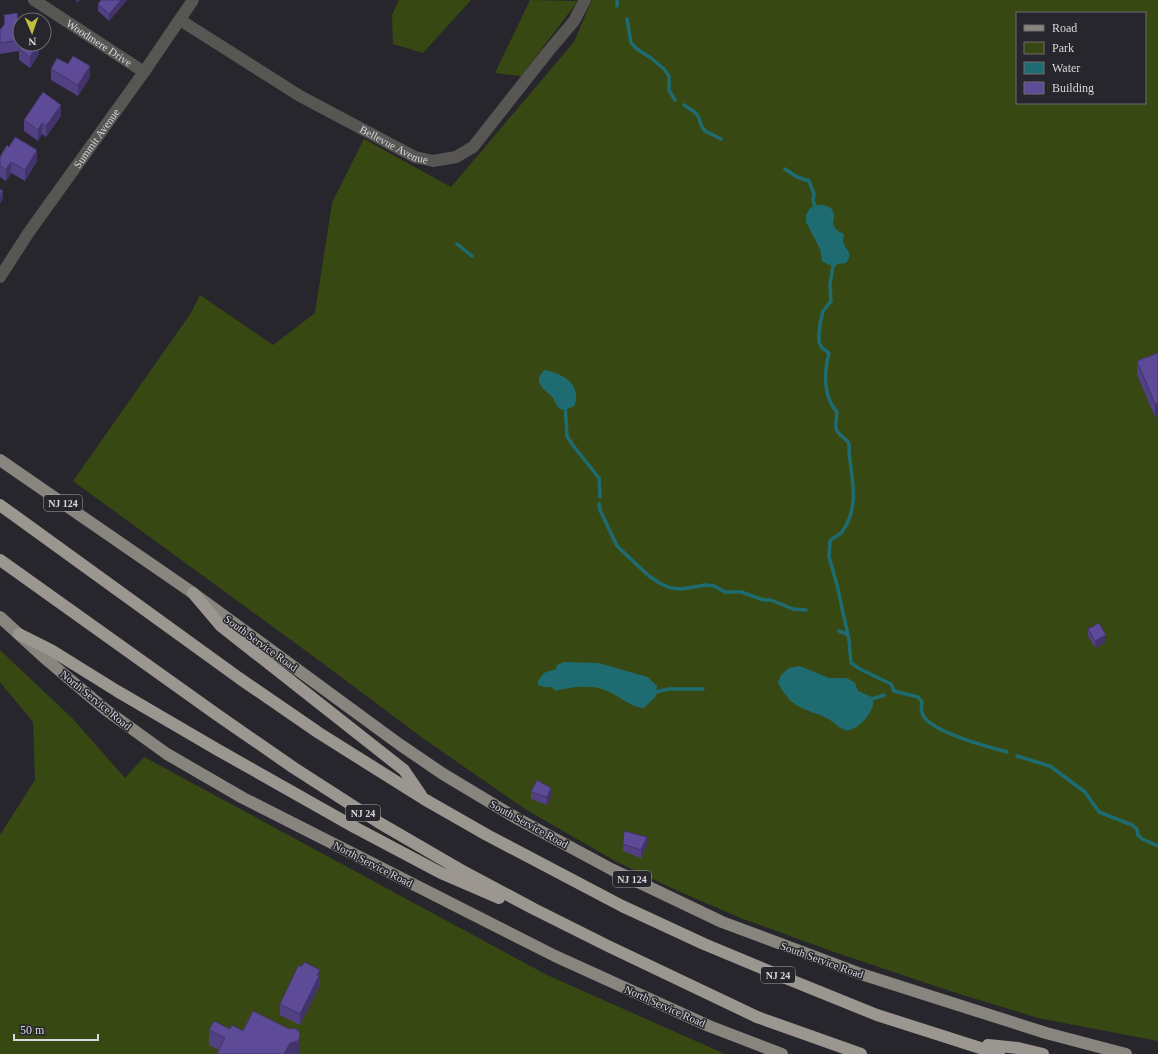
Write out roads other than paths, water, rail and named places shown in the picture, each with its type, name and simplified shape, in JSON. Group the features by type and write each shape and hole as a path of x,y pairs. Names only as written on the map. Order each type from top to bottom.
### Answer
{"highway":[{"name":"NJ 24","path":"0,505 239,678 319,733 424,799 487,835 580,885 704,944 878,1014 999,1054"},
{"name":"NJ 24","path":"0,560 294,768 378,822 459,869 608,946 757,1016 861,1054"},
{"path":"193,593 221,626 404,770 424,799"},
{"path":"19,634 51,650 117,691 362,832 441,873 608,946"},
{"path":"969,1044 1018,1048 1044,1054"}],"main road":[{"name":"South Service Road","path":"0,460 193,593 399,744 443,774 518,819 611,869 722,922 861,974 1046,1033 1126,1054"},
{"name":"North Service Road","path":"0,617 106,710 154,746 243,798 555,956 709,1026 782,1054"}],"street":[{"name":"Woodmere Drive","path":"34,0 144,72"},
{"name":"Summit Avenue","path":"0,277 29,232 144,72 193,0"},
{"name":"Bellevue Avenue","path":"180,20 300,96 415,157 433,161 456,157 473,147 546,53 574,21 585,0"}],"water":[{"path":"817,205 831,208 834,213 833,225 837,230 844,234 844,245 850,254 846,263 829,265 822,261 820,249 806,222 806,215 810,208"},
{"path":"545,370 559,374 569,381 576,391 575,405 562,410 559,408 553,398 540,384 540,376"},
{"path":"564,662 599,663 648,677 657,686 656,696 644,708 633,705 602,689 579,687 566,688 556,691 551,687 538,685 538,681 544,673 556,669 557,665"},
{"path":"800,666 829,678 847,678 855,683 858,691 872,698 873,702 870,712 858,726 853,729 844,730 823,716 802,708 792,702 780,687 778,682 781,675 789,668"}],"waterway":[{"path":"617,0 617,6"},
{"path":"627,19 631,43 664,69 669,76 669,90 675,100"},
{"path":"684,105 696,113 705,131 721,139"},
{"path":"785,169 797,177 809,181 814,194 813,200 816,210"},
{"path":"457,244 472,256"},
{"path":"835,265 833,265 830,285 831,301 823,311 820,324 819,342 822,348 829,353 826,368 827,392 832,406 837,412 836,429 849,444 853,483 853,503 848,523 842,532 830,541 829,557 837,585 849,640 851,663 891,684 894,691 918,697 922,702 922,714 930,723 939,729 962,739 1007,752"},
{"path":"565,405 567,436 599,478 600,497"},
{"path":"599,504 600,510 617,546 649,576 661,584 671,588 682,589 705,585 714,586 725,592 741,592 764,600 771,600 793,609 806,610"},
{"path":"839,631 847,634"},
{"path":"656,692 668,689 703,689"},
{"path":"869,698 872,699 884,695"},
{"path":"1017,756 1050,766 1085,792 1099,812 1132,825 1137,829 1138,835 1142,839 1158,846"}]}
